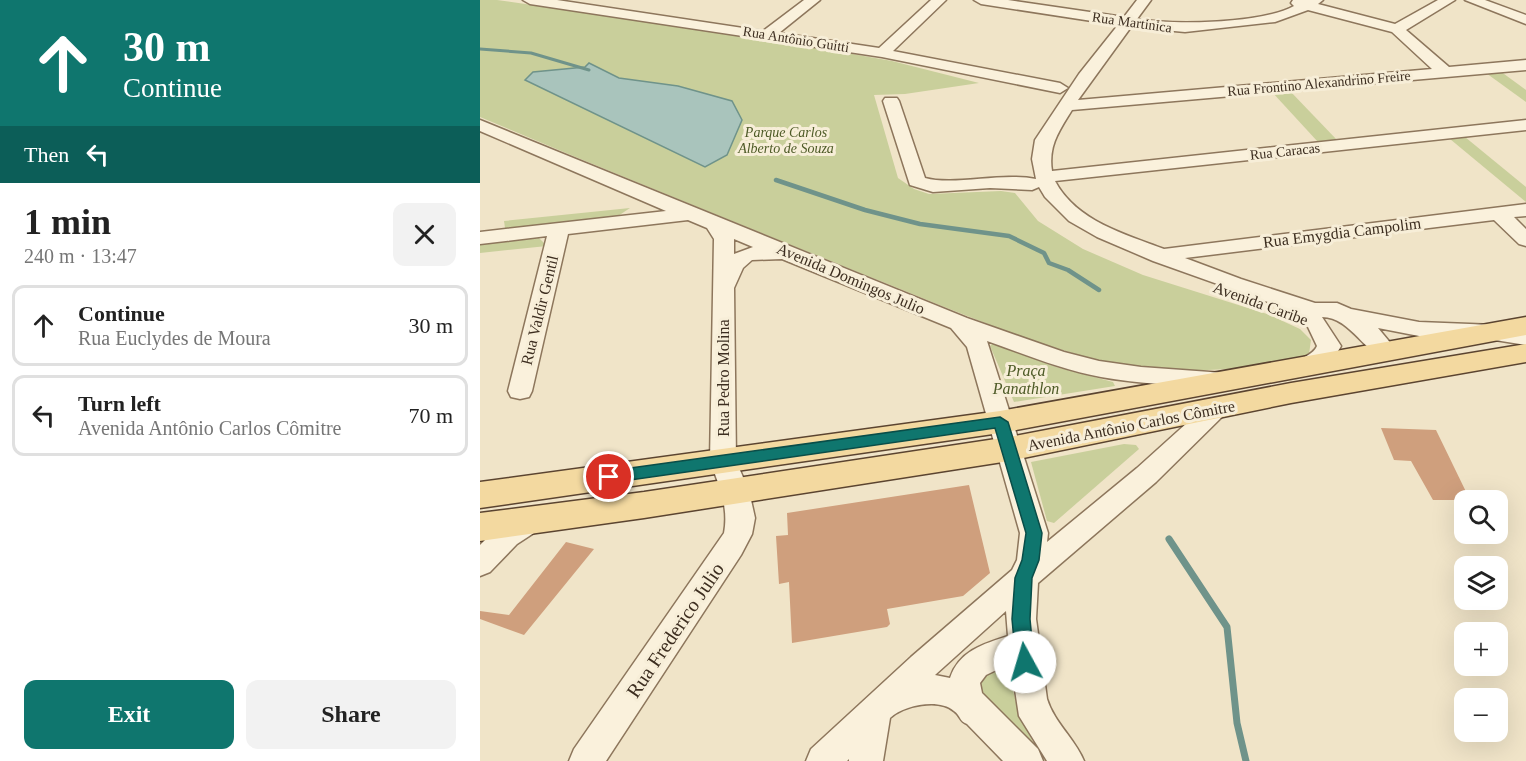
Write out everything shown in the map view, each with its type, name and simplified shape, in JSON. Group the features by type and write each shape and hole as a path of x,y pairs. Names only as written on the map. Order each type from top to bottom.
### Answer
{"main road":[{"name":"Avenida Antônio Carlos Cômitre","path":"482,550 530,521 735,491 1005,435 1236,379 1386,352 1517,332"},
{"path":"1217,410 1259,389 1384,367 1390,361 1386,352"},
{"name":"Avenida Antônio Carlos Cômitre","path":"480,495 723,461 1005,435 1217,410 1291,393 1526,353"}],"street":[{"name":"Rua Antônio Guitti","path":"530,0 882,53 1065,95"},
{"path":"767,35 813,0"},
{"path":"882,53 939,0"},
{"name":"Rua Martinica","path":"981,0 1112,20 1185,28 1275,18 1290,14 1304,2"},
{"path":"1065,95 1112,20 1128,0"},
{"path":"1034,178 1028,139 1144,0"},
{"path":"1397,28 1448,0"},
{"path":"1472,0 1526,20"},
{"path":"1304,2 1397,28 1445,72"},
{"name":"Rua Frontino Alexandrino Freire","path":"1065,95 1111,102 1526,65"},
{"name":"Rua Caracas","path":"891,100 917,181 933,186 1034,178 1526,125"},
{"name":"Avenida Domingos Julio","path":"480,125 632,190 958,323 1057,358 1099,369 1141,375 1236,379"},
{"name":"Avenida Caribe","path":"1034,178 1036,194 1062,222 1091,242 1153,262 1313,310 1337,310 1389,325 1417,329 1517,332"},
{"path":"610,223 626,216 636,206 636,196 632,190"},
{"name":"Rua Emygdia Campolim","path":"1153,262 1185,252 1526,210"},
{"path":"1499,214 1526,240"},
{"path":"480,238 610,223 700,217"},
{"name":"Rua Pedro Molina","path":"700,217 723,233 723,461"},
{"name":"Rua Valdir Gentil","path":"520,391 559,229"},
{"name":"Rua Pedro Molina","path":"723,295 729,270 734,262 741,258 764,251 800,257"},
{"name":"Avenida Caribe","path":"1153,262 1305,316 1317,323 1329,346 1324,356 1303,367"},
{"name":"Avenida Caribe","path":"1337,310 1366,329 1386,352"},
{"path":"958,323 978,345 1034,533 1031,560 1023,578 1021,619 1023,645 1031,699 1036,716 1061,756"},
{"path":"824,761 880,706 1023,578 1162,464 1217,410"},
{"path":"723,461 735,491"},
{"name":"Rua Frederico Julio","path":"586,761 738,534 741,508 735,491"},
{"path":"1005,761 966,700 965,683 970,666 981,658 1023,645"},
{"path":"880,706 923,689 940,689 966,700 1026,761"},
{"path":"866,761 880,706"}],"green space":[{"name":"Parque Carlos Alberto de Souza","path":"480,0 497,0 762,38 892,61 979,83 905,94 874,95 898,178 914,189 929,194 1001,191 1015,193 1038,221 1083,249 1143,275 1267,314 1300,329 1311,340 1309,354 1271,364 1221,370 1170,370 1130,367 1062,350 963,314 480,117"},
{"path":"1500,71 1526,90 1526,102 1486,73"},
{"path":"1289,90 1337,140 1318,142 1272,92"},
{"path":"1465,137 1526,187 1526,202 1450,139"},
{"path":"630,208 615,218 505,228 504,221"},
{"path":"539,238 547,246 480,253 480,244"},
{"name":"Praça Panathlon","path":"993,343 1056,367 1113,382 1115,386 1014,402 990,346"},
{"path":"1124,444 1136,445 1139,449 1054,523 1047,521 1031,462"},
{"path":"1013,658 1016,678 1011,682 1019,715 1042,759 979,701 976,681"}],"water":[{"path":"589,63 619,78 678,86 732,101 742,120 727,155 705,167 525,80 533,72 585,67"}],"building":[{"path":"1381,428 1436,430 1465,490 1454,490 1454,500 1433,500 1411,461 1394,460"},
{"path":"969,485 990,573 963,596 887,609 890,624 887,627 792,643 789,582 779,584 776,536 788,535 787,513"},
{"path":"566,542 594,549 524,635 480,619 480,611 509,615"}],"waterway":[{"path":"480,49 531,53 589,70"},
{"path":"776,180 865,210 920,224 1009,236 1044,253 1049,263 1068,270 1099,290"},
{"path":"1169,539 1227,627 1237,723 1246,761"}],"route":[{"path":"609,477 1000,422 1034,533 1031,560 1023,578 1021,619 1025,662"}]}
